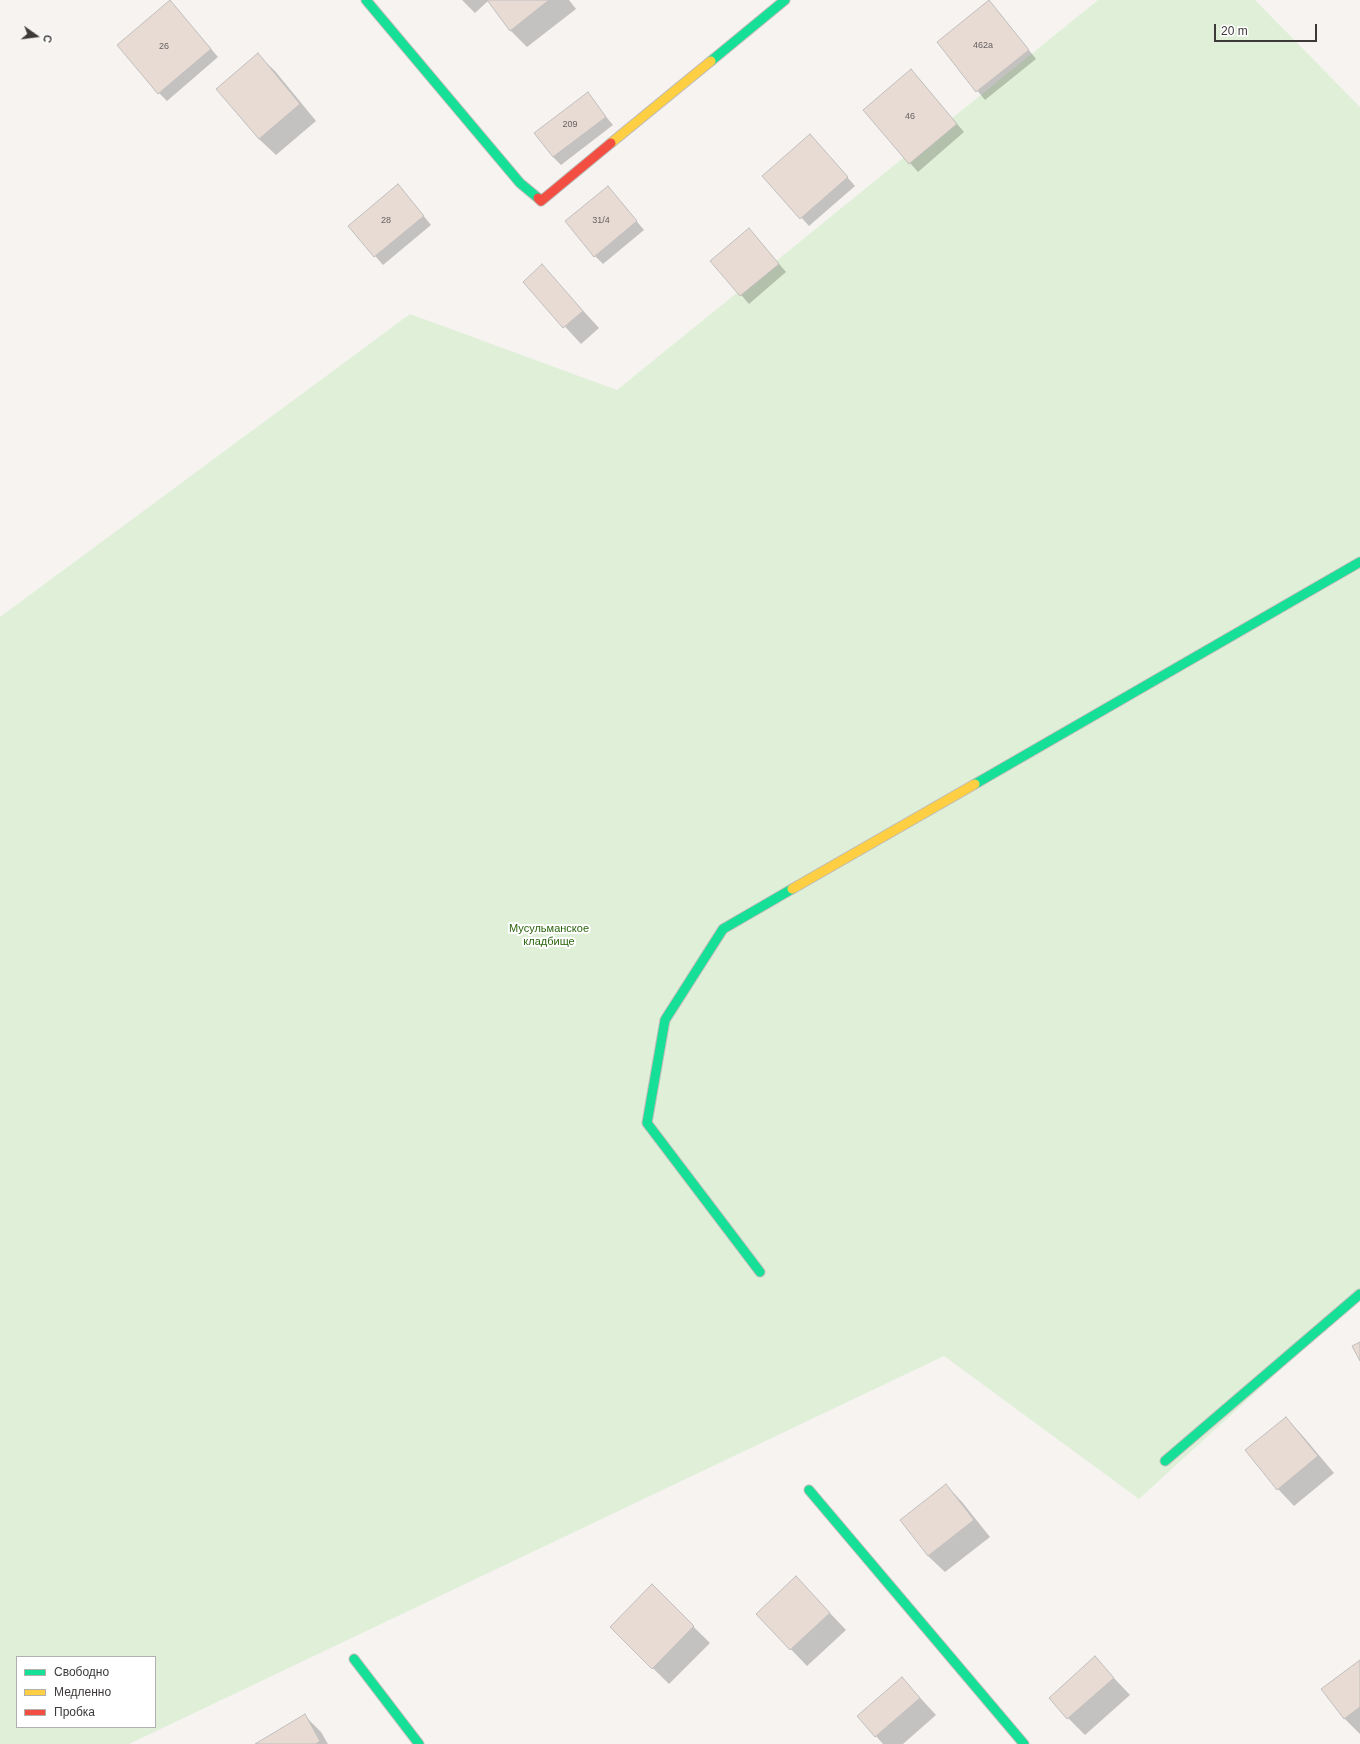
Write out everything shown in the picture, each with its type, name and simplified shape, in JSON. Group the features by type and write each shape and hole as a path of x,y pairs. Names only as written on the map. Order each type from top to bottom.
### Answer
{"street":[{"path":"366,0 520,183 541,201 785,0"},
{"path":"760,1272 647,1123 665,1020 722,930 1360,562"},
{"path":"1165,1461 1360,1294"},
{"path":"809,1490 1024,1744"},
{"path":"354,1659 419,1744"}],"green space":[{"name":"Мусульманское кладбище","path":"1098,0 1255,0 1360,107 1360,1297 1139,1499 944,1356 129,1744 0,1744 0,617 410,314 617,390"}],"building":[{"path":"170,0 211,49 158,94 117,45"},
{"path":"487,0 549,0 510,31"},
{"path":"989,0 1029,50 976,92 937,42"},
{"path":"258,53 300,104 259,139 216,89"},
{"path":"911,69 957,124 909,164 863,110"},
{"path":"588,92 606,117 553,157 534,133"},
{"path":"810,134 848,177 800,219 762,176"},
{"path":"398,184 424,216 374,257 348,226"},
{"path":"608,186 637,221 594,257 565,221"},
{"path":"749,228 779,264 740,296 710,261"},
{"path":"542,264 583,311 563,328 523,282"},
{"path":"1360,1342 1360,1361 1352,1346"},
{"path":"1286,1417 1318,1456 1277,1490 1245,1450"},
{"path":"946,1484 974,1520 928,1556 900,1520"},
{"path":"796,1576 830,1613 790,1650 756,1614"},
{"path":"652,1584 694,1626 652,1669 610,1627"},
{"path":"1095,1656 1114,1678 1067,1719 1049,1698"},
{"path":"1360,1660 1360,1707 1344,1719 1321,1689"},
{"path":"902,1677 920,1698 875,1737 857,1716"},
{"path":"305,1714 320,1741 316,1744 255,1744"}],"traffic: fast":[{"path":"366,0 520,183 538,198"},
{"path":"711,61 785,0"},
{"path":"975,784 1360,562"},
{"path":"760,1272 647,1123 665,1020 723,929 792,889"},
{"path":"1165,1461 1360,1294"},
{"path":"809,1490 1024,1744"},
{"path":"354,1659 419,1744"}],"traffic: slow":[{"path":"611,143 711,61"},
{"path":"792,889 975,784"}],"traffic: jam":[{"path":"538,198 541,201 611,143"}]}
